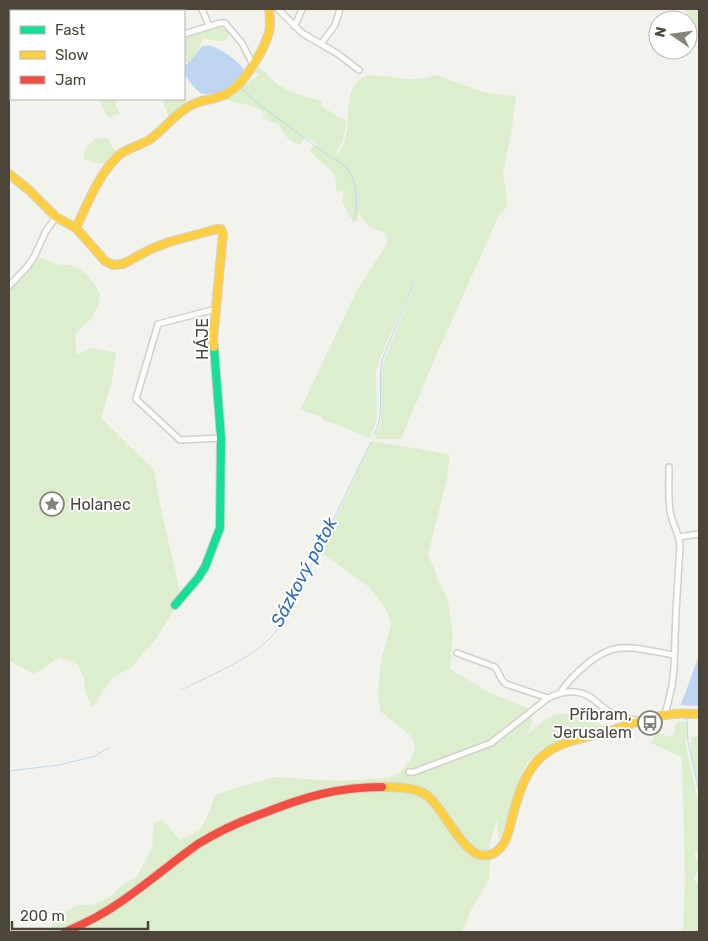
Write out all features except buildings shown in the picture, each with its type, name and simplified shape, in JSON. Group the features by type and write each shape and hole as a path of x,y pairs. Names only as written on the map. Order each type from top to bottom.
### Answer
{"street":[{"path":"202,9 209,26"},
{"path":"76,228 99,181 118,156 124,151 142,145 188,107 225,95 239,84 253,65 268,32 270,22 269,9"},
{"path":"278,9 302,33 338,54 358,70"},
{"path":"294,26 302,9"},
{"path":"321,44 335,25 340,9"},
{"path":"185,34 225,23 242,43 253,65"},
{"name":"HÁJE","path":"9,174 56,216 76,228 105,261 113,266 123,264 169,242 222,229 213,340 221,438 220,528 198,578 175,605"},
{"path":"9,286 34,257 46,231 56,216"},
{"path":"216,309 158,324 136,399 180,440 221,438"},
{"path":"665,715 673,677 679,565 679,537 670,510 669,467"},
{"path":"679,537 699,534"},
{"path":"561,692 563,687 586,664 607,650 629,648 674,655"},
{"path":"457,653 495,667 501,680 506,684 548,698"},
{"path":"409,772 414,772 491,743 548,698 561,692 574,692 586,695 608,711 642,721"},
{"path":"65,932 101,916 216,833 246,819 317,793 333,790 399,787 424,793 438,806 471,851 483,856 491,854 498,850 505,840 529,771 540,758 556,747 665,715 699,714"}],"green space":[{"path":"684,9 699,10 699,33 698,10"},
{"path":"222,25 228,29 229,34 227,39 221,41 203,39 194,57 185,63 185,35"},
{"path":"258,67 281,86 304,96 323,101 319,105 346,121 344,138 336,152 337,154 342,147 347,131 351,91 363,78 373,75 419,79 437,75 483,92 516,95 511,135 503,173 507,206 503,212 501,211 401,439 376,439 375,437 381,417 380,378 383,363 415,279 376,371 377,419 370,438 322,419 322,417 300,410 357,290 385,247 388,239 383,232 375,230 368,225 359,212 357,222 350,217 342,202 344,192 336,191 335,176 309,149 318,145 306,137 300,144 293,142 284,134 278,124 262,118 266,113 252,106 226,100 224,97 243,83 248,83 249,85 251,80 259,75 255,72"},
{"path":"185,97 189,104 170,122 163,103 165,100 185,100"},
{"path":"99,100 116,100 116,107 121,114 110,118 106,115"},
{"path":"94,139 109,139 112,147 118,154 110,163 95,163 84,159 85,151"},
{"path":"37,258 60,265 72,265 88,276 97,287 100,295 98,307 91,319 75,335 77,355 91,348 116,353 112,381 101,418 154,470 181,596 155,640 131,668 113,677 93,707 85,693 84,678 78,665 60,657 34,674 9,661 9,289"},
{"path":"372,441 450,455 447,478 428,555 437,579 446,595 449,607 453,634 450,669 490,693 530,709 532,720 527,735 545,720 556,714 567,714 596,722 606,727 544,747 528,762 520,776 500,838 498,838 497,820 489,846 489,880 472,908 462,932 50,932 54,917 78,905 93,905 113,895 117,889 137,876 152,848 154,823 162,819 180,840 199,829 208,816 214,797 217,794 274,777 338,781 387,778 397,774 412,757 415,747 412,737 380,711 378,694 381,660 391,625 387,611 368,586 324,555 319,554"},
{"path":"679,721 686,722 687,726 686,744 699,806 699,851 695,853 695,857 699,862 699,871 694,880 699,885 699,932 683,932 685,878 682,759 651,743 657,732 670,737 673,736"},
{"path":"699,736 699,791 692,763 691,742 692,737"}],"water":[{"path":"202,46 210,46 230,56 245,72 237,83 227,90 202,94 193,86 185,74 185,65"},
{"path":"699,655 699,706 681,705 681,703"}],"waterway":[{"name":"Sázkový potok","path":"240,87 257,103 329,156"},
{"name":"Sázkový potok","path":"332,158 344,165 353,179 357,201 353,222"},
{"name":"Sázkový potok","path":"374,435 380,417 382,360 415,280"},
{"name":"Sázkový potok","path":"181,690 249,655 268,640 282,623 371,442"},
{"path":"685,717 687,720 688,742 699,792"},
{"name":"Sázkový potok","path":"9,771 59,765 95,756 110,747"}],"traffic: fast":[{"path":"175,605 205,567 220,528 221,438 214,347"}],"traffic: slow":[{"path":"76,228 99,181 118,156 149,140 184,109 199,102 226,94 240,83 258,57 269,32 269,9"},
{"path":"9,174 29,190 56,217 76,228 105,261 113,265 123,264 169,242 221,229 223,234 213,340 214,347"},
{"path":"382,787 408,788 423,793 439,809 462,842 480,855 489,855 498,850 504,843 527,775 538,760 553,748 649,718 676,714 699,714"}],"traffic: jam":[{"path":"65,932 113,907 198,844 247,819 322,794 366,787 382,787"}],"place":[{"name":"Holanec","path":"52,504"},
{"name":"Příbram, Jerusalem","path":"650,723"}]}
